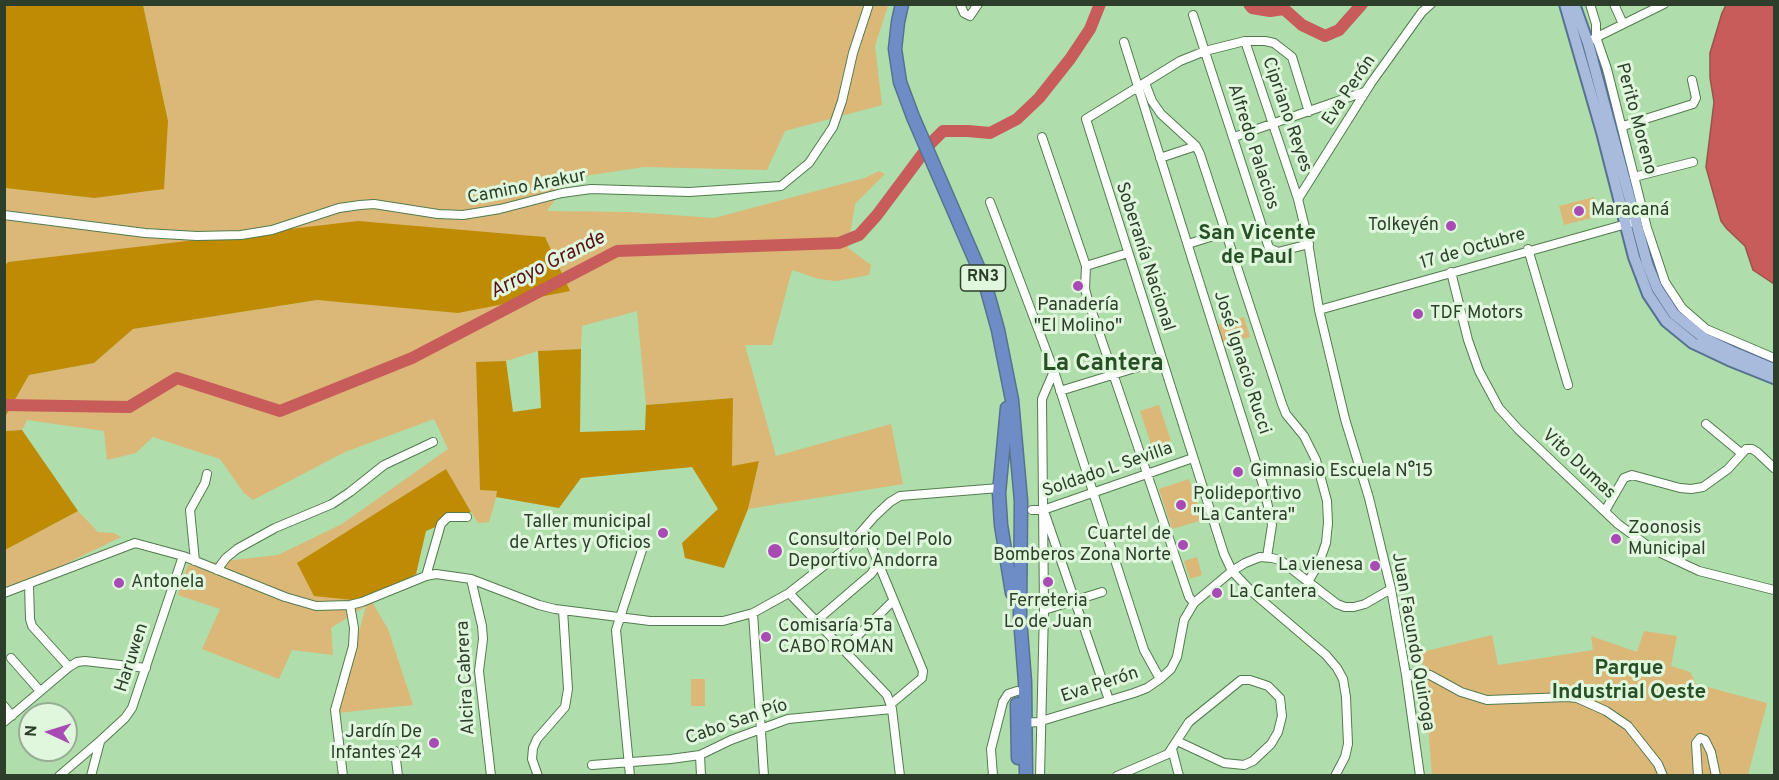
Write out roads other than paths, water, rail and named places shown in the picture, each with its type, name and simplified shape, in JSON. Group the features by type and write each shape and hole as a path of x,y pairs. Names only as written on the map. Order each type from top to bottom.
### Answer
{"highway":[{"name":"RN3","path":"902,4 896,38 896,59 900,82 985,283 993,307 1008,383 1020,485 1022,723 1026,776"},
{"name":"RN3","path":"1008,383 999,486 1001,525 1012,596 1017,691 1022,723 1018,776"},
{"path":"999,486 1008,480 1020,485"},
{"path":"1001,525 1011,529 1021,523"}],"main road":[{"path":"1565,4 1587,42"},
{"path":"1574,4 1587,42 1631,222 1641,278 1648,294 1666,321 1678,332 1709,351 1774,378"},
{"path":"1631,222 1652,275 1674,314 1704,338 1774,369"}],"street":[{"name":"Camino Arakur","path":"4,215 145,233 197,236 241,235 272,230 339,208 360,205 374,204 438,214 463,215 500,209 562,193 591,189 689,192 781,186 809,163 833,127 869,4"},
{"path":"960,4 964,13 969,16 978,4"},
{"name":"Eva Perón","path":"1298,199 1365,92 1422,12 1431,4"},
{"name":"Perito Moreno","path":"1590,4 1596,24 1587,42 1607,69 1634,177 1662,274 1669,289 1682,308 1706,329 1774,358"},
{"path":"1614,4 1623,24"},
{"path":"1587,42 1664,4"},
{"name":"Alfredo Palacios","path":"1193,15 1269,248 1278,252 1309,244"},
{"path":"1137,88 1172,65 1205,51 1245,41 1265,41 1274,43 1292,57 1309,112"},
{"name":"Cipriano Reyes","path":"1245,41 1298,199"},
{"name":"José Ignacio Rucci","path":"1124,42 1264,488 1272,525 1267,557"},
{"path":"1623,126 1693,104 1696,98 1692,80"},
{"path":"1145,83 1152,101 1161,114 1196,146 1282,404 1286,414 1310,446 1316,459 1327,501 1328,523 1326,543 1319,563 1308,582"},
{"name":"Soberanía Nacional","path":"1137,88 1086,119 1224,554 1232,571 1251,591 1326,655 1342,678 1346,698 1348,734 1345,757 1335,776"},
{"path":"1234,137 1365,92"},
{"path":"1042,137 1086,266 1088,300 1189,597 1194,603"},
{"path":"1160,158 1196,146"},
{"path":"1634,177 1693,162"},
{"name":"Juan Facundo Quiroga","path":"1298,199 1309,244 1319,310 1345,419 1363,477 1391,589 1406,675 1419,776"},
{"path":"990,202 1054,371 1144,651 1160,679"},
{"name":"17 de Octubre","path":"1319,310 1528,249 1631,222"},
{"path":"1188,244 1226,232"},
{"path":"1528,249 1569,385"},
{"path":"1086,266 1128,253"},
{"name":"Vito Dumas","path":"1451,272 1479,370 1499,408 1518,429 1618,524 1652,549 1699,571 1774,590"},
{"path":"1060,391 1161,360"},
{"path":"1040,776 1044,610 1042,399 1054,371"},
{"path":"1706,424 1741,453"},
{"path":"218,570 226,558 237,549 275,528 332,504 384,465 433,442"},
{"path":"1605,511 1626,476 1637,475 1680,488 1703,487 1728,469 1746,449 1752,449 1774,468"},
{"name":"Soldado L Sevilla","path":"1032,510 1043,510 1193,458"},
{"path":"195,561 190,510 205,483 207,474"},
{"path":"4,593 135,543 183,556 306,604 350,605 436,574 471,579 539,605 563,610 650,621 723,621 753,614 789,593 825,566 861,534 887,505 900,496 984,490 999,486"},
{"path":"984,490 1000,508"},
{"path":"1020,501 1032,510 1021,523"},
{"path":"1043,510 1109,700"},
{"path":"426,576 441,524 448,517 467,518"},
{"path":"861,534 870,543 923,675 891,706"},
{"path":"630,776 616,630 642,550"},
{"name":"Haruwen","path":"59,776 125,718 132,708 183,556"},
{"name":"Eva Perón","path":"1022,723 1042,721 1147,688 1170,669 1177,657 1184,620 1194,603 1232,571 1260,557 1267,557"},
{"path":"1267,557 1280,560 1337,603 1346,607 1365,604 1391,589"},
{"path":"815,622 871,574 878,564"},
{"name":"Alcira Cabrera","path":"471,579 482,633 479,671 491,776"},
{"path":"29,584 32,626 69,667"},
{"path":"1044,610 1102,592"},
{"path":"789,593 887,695 891,706 900,776"},
{"path":"843,650 893,601"},
{"path":"343,776 335,710 353,646 354,628 350,605"},
{"path":"537,775 532,759 533,748 537,739 565,707 568,689 563,610"},
{"path":"753,614 764,776"},
{"path":"11,658 40,691"},
{"path":"4,722 69,667 85,661 146,668"},
{"path":"1406,675 1430,675 1461,692 1487,700 1576,698 1606,711 1628,726 1659,764 1663,776"},
{"path":"1117,776 1168,754 1189,722 1241,680 1251,680 1268,686 1280,698 1282,716 1278,732 1271,744 1253,761 1244,765 1224,763 1178,741"},
{"path":"993,776 991,749 1003,702 1008,694 1017,691"},
{"path":"4,706 12,716"},
{"name":"Cabo San Pío","path":"592,765 700,755 760,729 797,717 891,706"},
{"path":"1698,776 1696,743 1700,738 1705,740 1712,752 1716,776"},
{"path":"91,776 100,741"},
{"path":"1172,749 1179,776"},
{"path":"395,750 398,776"},
{"path":"700,755 701,776"}],"waterway":[{"name":"Arroyo Grande","path":"4,405 129,407 177,378 280,411 412,358 617,251 839,243 859,235 877,215 930,144 943,131 990,133 1017,119 1039,98 1070,59 1090,29 1100,4"},
{"name":"Arroyo Grande","path":"1249,4 1252,8 1270,11 1284,9 1302,25 1325,36 1339,30 1362,4"}],"place":[{"name":"Maracaná","path":"1579,211"},
{"name":"Tolkeyén","path":"1451,226"},
{"name":"Panadería \"El Molino\"","path":"1078,286"},
{"name":"TDF Motors","path":"1418,314"},
{"name":"Gimnasio Escuela N°15","path":"1238,472"},
{"name":"Polideportivo \"La Cantera\"","path":"1181,505"},
{"name":"Taller municipal de Artes y Oficios","path":"663,533"},
{"name":"Zoonosis Municipal","path":"1616,539"},
{"name":"Cuartel de Bomberos Zona Norte","path":"1183,545"},
{"name":"Consultorio Del Polo Deportivo Andorra","path":"775,551"},
{"name":"La vienesa","path":"1375,566"},
{"name":"Ferreteria Lo de Juan","path":"1048,582"},
{"name":"Antonela","path":"119,583"},
{"name":"La Cantera","path":"1217,593"},
{"name":"Comisaría 5Ta CABO ROMAN","path":"766,637"},
{"name":"Jardín De Infantes 24","path":"434,743"}],"district":[{"name":"San Vicente de Paul","path":"1257,247"},
{"name":"La Cantera","path":"1103,365"},
{"name":"Parque Industrial Oeste","path":"1629,682"}]}
